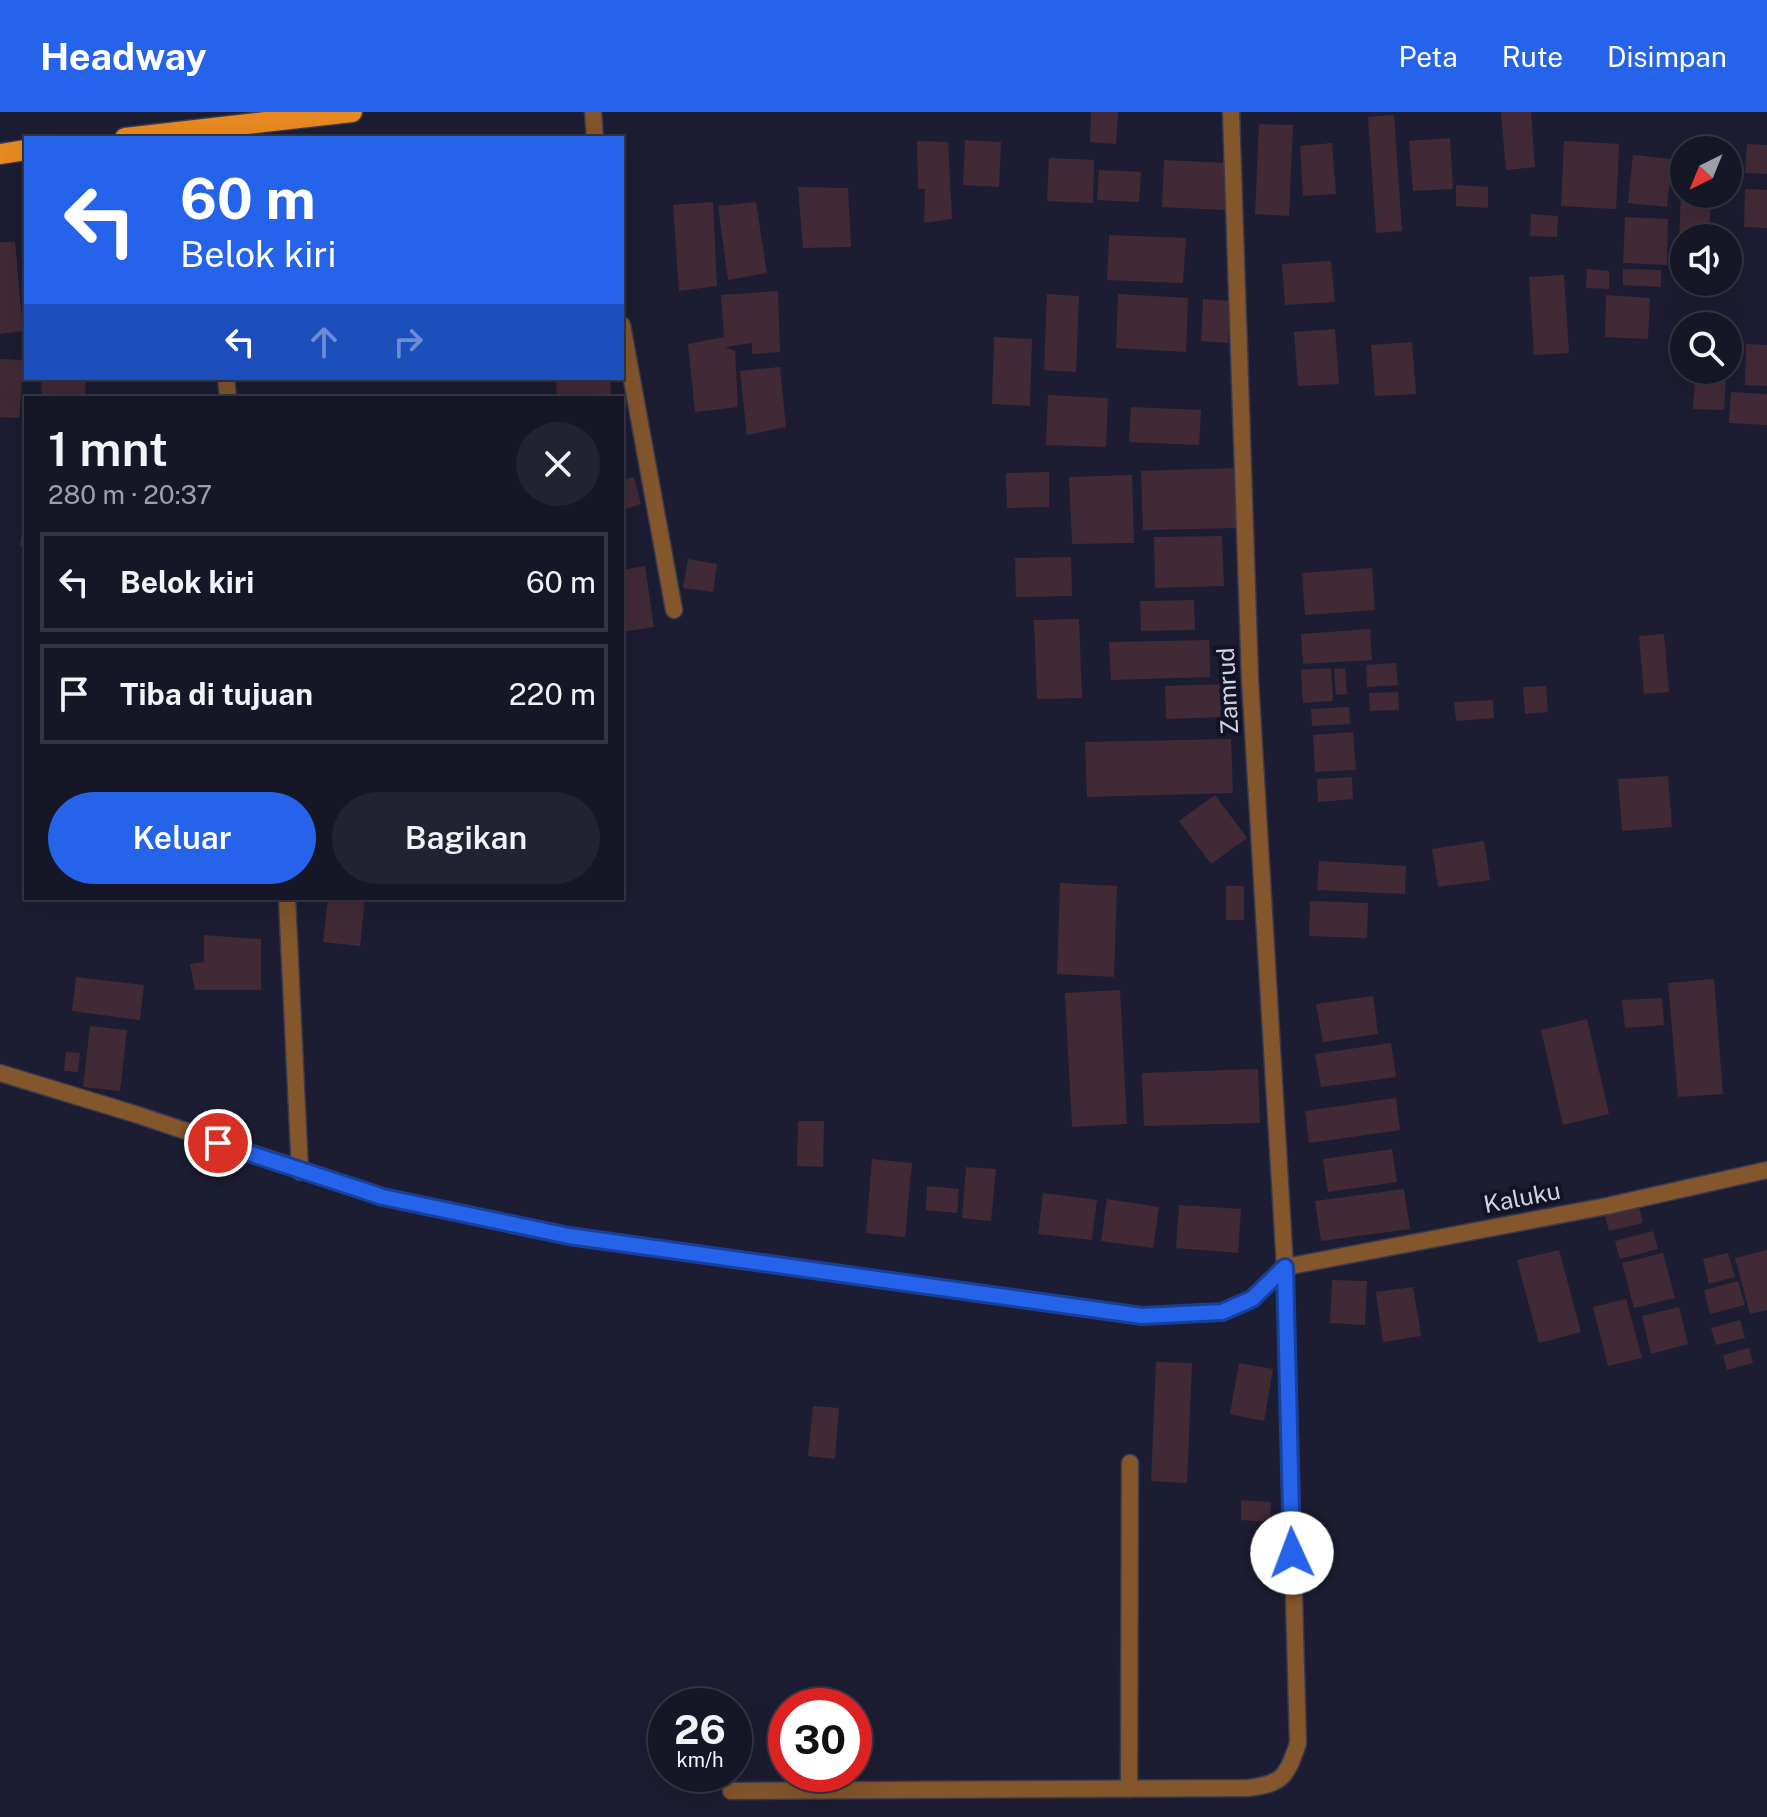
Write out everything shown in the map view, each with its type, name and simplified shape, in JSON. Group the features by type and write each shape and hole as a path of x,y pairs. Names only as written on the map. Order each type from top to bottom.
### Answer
{"main road":[{"path":"171,135 278,116 352,112"},
{"path":"0,154 24,150"}],"street":[{"path":"593,112 595,136"},
{"name":"Zamrud","path":"752,1791 1273,1785 1289,1770 1298,1743 1285,1267 1250,679 1231,112"},
{"path":"624,336 674,610"},
{"path":"287,900 300,1172"},
{"path":"0,1073 135,1114 300,1172 383,1197 569,1236 1142,1316 1222,1312 1252,1299 1285,1267"},
{"name":"Kaluku","path":"1285,1267 1607,1206 1767,1170"},
{"path":"1129,1789 1130,1463"}],"building":[{"path":"1091,112 1118,112 1116,144 1090,142"},
{"path":"1501,112 1531,112 1535,167 1506,170"},
{"path":"1394,115 1402,231 1376,233 1368,117"},
{"path":"1259,124 1293,125 1289,216 1255,214"},
{"path":"1450,138 1453,189 1413,191 1409,141"},
{"path":"965,140 1001,142 999,187 963,185"},
{"path":"917,141 948,142 952,219 924,223 925,189 918,189"},
{"path":"1564,141 1619,144 1616,209 1561,206"},
{"path":"1332,143 1336,194 1303,196 1300,146"},
{"path":"1747,144 1767,145 1767,174 1745,173"},
{"path":"1633,155 1670,159 1667,207 1628,203"},
{"path":"1049,158 1094,160 1093,203 1047,201"},
{"path":"1164,160 1227,163 1225,210 1162,207"},
{"path":"1099,170 1141,172 1139,202 1097,200"},
{"path":"1456,185 1488,187 1488,208 1456,206"},
{"path":"798,187 848,188 851,247 803,248"},
{"path":"1745,189 1767,190 1767,228 1744,227"},
{"path":"713,202 717,286 679,291 673,205"},
{"path":"756,202 767,273 728,280 718,206"},
{"path":"1680,208 1710,208 1710,224 1680,224"},
{"path":"1531,214 1558,216 1557,237 1530,236"},
{"path":"1625,217 1668,219 1667,265 1623,263"},
{"path":"1109,235 1186,238 1183,283 1107,280"},
{"path":"0,242 15,242 23,331 0,334"},
{"path":"1331,261 1335,302 1285,305 1282,264"},
{"path":"1587,269 1609,271 1609,289 1586,288"},
{"path":"1623,269 1661,270 1661,287 1623,285"},
{"path":"1564,275 1569,353 1534,355 1529,277"},
{"path":"778,291 780,352 752,354 752,343 725,347 735,351 738,407 695,412 688,344 724,337 721,295"},
{"path":"1047,294 1079,296 1076,372 1044,370"},
{"path":"1118,294 1188,298 1186,352 1116,348"},
{"path":"1606,295 1650,298 1648,339 1605,337"},
{"path":"1203,299 1230,301 1228,343 1201,341"},
{"path":"1335,329 1339,384 1298,386 1294,332"},
{"path":"994,337 1032,339 1030,406 992,404"},
{"path":"1412,342 1416,394 1375,396 1371,345"},
{"path":"1746,344 1767,345 1767,386 1745,385"},
{"path":"0,359 24,360 19,418 0,417"},
{"path":"780,367 786,427 747,435 740,371"},
{"path":"41,380 86,380 85,396 42,396"},
{"path":"556,380 610,380 611,396 557,396"},
{"path":"1694,384 1725,384 1724,410 1693,409"},
{"path":"1731,392 1767,394 1767,425 1729,423"},
{"path":"1048,395 1108,398 1106,447 1046,445"},
{"path":"1131,407 1201,410 1199,445 1129,442"},
{"path":"1235,468 1237,528 1143,530 1141,471"},
{"path":"1049,472 1049,507 1007,508 1006,473"},
{"path":"1132,475 1134,543 1072,544 1069,477"},
{"path":"634,477 641,504 624,509 624,480"},
{"path":"24,512 24,547 20,546"},
{"path":"1222,536 1224,586 1155,588 1154,537"},
{"path":"1071,557 1072,596 1016,597 1015,558"},
{"path":"688,559 717,564 713,592 683,588"},
{"path":"645,566 654,627 624,632 624,570"},
{"path":"1372,568 1375,610 1305,615 1302,573"},
{"path":"1194,600 1195,630 1141,631 1140,601"},
{"path":"1079,619 1082,698 1037,699 1034,620"},
{"path":"1370,629 1372,660 1303,664 1301,634"},
{"path":"1664,634 1669,692 1644,694 1639,636"},
{"path":"1209,640 1210,677 1111,680 1109,642"},
{"path":"1396,663 1398,685 1367,687 1366,665"},
{"path":"1331,668 1333,701 1303,703 1301,670"},
{"path":"1345,668 1347,694 1336,695 1334,669"},
{"path":"1227,684 1228,717 1166,719 1165,686"},
{"path":"1546,686 1548,712 1525,714 1523,687"},
{"path":"1398,692 1399,710 1370,711 1369,693"},
{"path":"1493,700 1494,718 1456,721 1454,702"},
{"path":"1349,707 1350,724 1312,726 1311,709"},
{"path":"1353,732 1356,770 1315,772 1313,735"},
{"path":"1231,739 1233,793 1087,797 1085,742"},
{"path":"1668,776 1672,827 1622,831 1618,779"},
{"path":"1352,777 1353,799 1318,802 1317,779"},
{"path":"1215,795 1247,838 1211,864 1179,821"},
{"path":"1484,841 1490,880 1438,887 1432,849"},
{"path":"1319,861 1406,866 1405,894 1317,890"},
{"path":"1060,883 1117,886 1114,977 1057,974"},
{"path":"1226,886 1244,886 1244,920 1226,920"},
{"path":"328,900 365,900 360,946 323,942"},
{"path":"1310,901 1368,903 1367,938 1309,936"},
{"path":"204,935 261,939 261,990 195,990 190,964 204,962"},
{"path":"76,977 144,985 140,1020 72,1011"},
{"path":"1714,979 1723,1094 1678,1097 1668,983"},
{"path":"1120,990 1127,1124 1072,1127 1065,993"},
{"path":"1373,996 1378,1034 1323,1042 1316,1004"},
{"path":"1662,998 1664,1025 1625,1028 1622,1000"},
{"path":"1587,1019 1609,1114 1563,1125 1541,1030"},
{"path":"90,1026 127,1030 120,1091 83,1087"},
{"path":"1391,1043 1396,1077 1321,1087 1315,1054"},
{"path":"66,1052 80,1053 78,1072 64,1071"},
{"path":"1258,1069 1260,1123 1144,1126 1142,1073"},
{"path":"1396,1098 1400,1130 1309,1143 1305,1111"},
{"path":"798,1121 824,1121 823,1167 797,1166"},
{"path":"1392,1149 1397,1182 1328,1192 1323,1159"},
{"path":"872,1159 912,1163 905,1237 866,1233"},
{"path":"966,1167 996,1169 991,1221 962,1218"},
{"path":"927,1186 959,1189 957,1213 926,1210"},
{"path":"1404,1189 1410,1229 1321,1241 1315,1201"},
{"path":"1043,1193 1097,1200 1092,1240 1038,1234"},
{"path":"1107,1199 1159,1207 1153,1248 1101,1241"},
{"path":"1638,1204 1643,1223 1609,1231 1604,1212"},
{"path":"1179,1205 1241,1209 1238,1253 1176,1248"},
{"path":"1653,1231 1658,1249 1620,1259 1615,1241"},
{"path":"1559,1250 1581,1332 1539,1343 1517,1260"},
{"path":"1767,1250 1767,1310 1750,1314 1735,1258"},
{"path":"1663,1253 1675,1298 1634,1308 1622,1263"},
{"path":"1728,1253 1735,1277 1709,1284 1703,1259"},
{"path":"1332,1280 1367,1281 1365,1325 1330,1323"},
{"path":"1738,1281 1745,1305 1710,1314 1704,1290"},
{"path":"1413,1287 1421,1336 1383,1342 1376,1292"},
{"path":"1626,1299 1642,1358 1608,1366 1593,1307"},
{"path":"1679,1307 1688,1344 1651,1354 1642,1316"},
{"path":"1740,1320 1745,1338 1716,1345 1711,1328"},
{"path":"1749,1348 1753,1363 1727,1370 1723,1355"},
{"path":"1156,1362 1192,1363 1187,1483 1151,1481"},
{"path":"1239,1363 1273,1369 1264,1421 1230,1414"},
{"path":"813,1406 839,1408 835,1459 808,1456"},
{"path":"1241,1500 1271,1502 1270,1522 1241,1520"}],"route":[{"path":"218,1143 383,1197 569,1236 1142,1316 1222,1312 1252,1299 1285,1267 1292,1553"}]}
